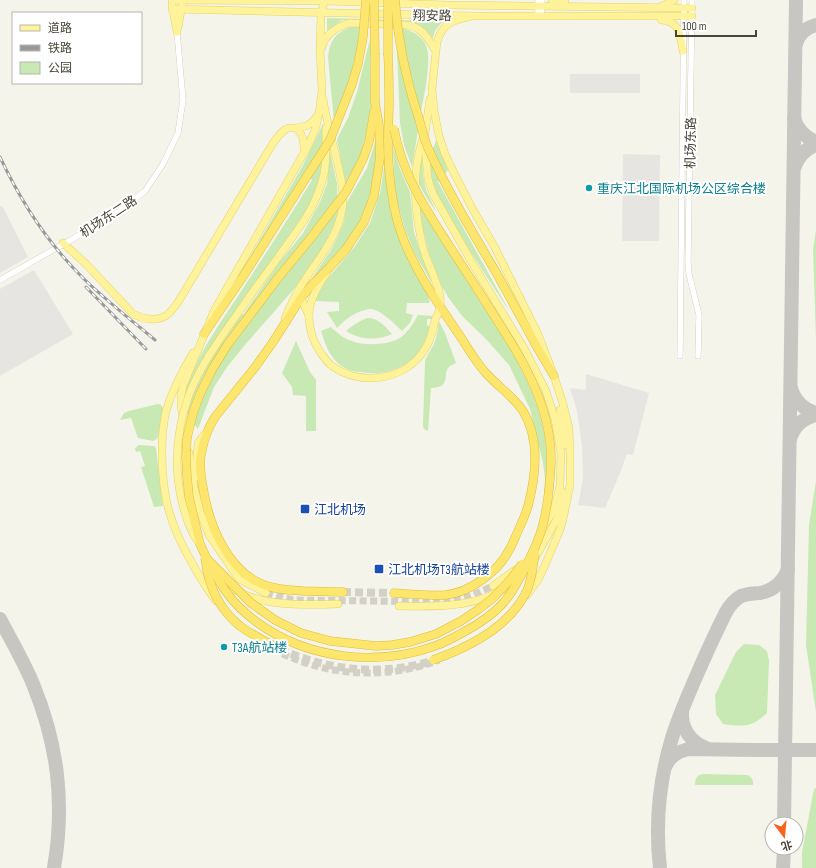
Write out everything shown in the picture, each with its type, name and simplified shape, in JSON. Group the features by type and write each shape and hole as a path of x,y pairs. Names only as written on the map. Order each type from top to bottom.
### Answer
{"highway":[{"path":"204,334 244,275 330,140 352,84 358,64 364,37 366,0"},
{"path":"374,0 375,102 369,142 363,159 346,192 228,344 213,368 200,394 193,414 187,438 186,456 186,476 189,497 200,544 228,596 258,623 277,635 320,652 366,658 397,656 436,646 470,629 488,617 504,603 513,591 542,529 550,483 551,449 549,433 540,401 529,373 507,336 422,204 406,172 401,158 389,104"},
{"path":"388,0 389,170 392,195 399,227 410,254 440,306 485,372 513,398 529,422 534,447 535,470 527,508 509,551 497,567 483,580 469,588 446,595 394,593"},
{"path":"395,0 397,23 407,80 428,147 444,182 554,376"},
{"path":"343,592 285,590 275,588 253,580 242,571 231,559 216,534 205,501 201,477 201,455 210,425 273,342 299,294 310,287 329,268 360,230 374,196 380,158 379,125 375,102"},
{"path":"206,556 251,603 275,620 301,633 330,641 376,646 410,642 436,634 461,621 493,598 511,579 536,544"},
{"path":"433,660 482,638 500,625 515,610 524,597 529,586 536,544"},
{"path":"206,556 209,579 217,598 227,613 240,626 267,643 280,649"}],"main road":[{"path":"172,0 172,9 177,32"},
{"name":"翔安路","path":"172,0 325,0 508,6 540,3 591,7 692,8"},
{"name":"机场东二路","path":"177,32 182,9 182,0"},
{"path":"200,544 190,528 184,511 179,488 177,465 178,442 182,420 189,395 201,370 218,342 302,225 316,200 326,161 320,52 321,12 325,0"},
{"path":"433,0 448,5"},
{"path":"508,6 527,0"},
{"path":"552,0 591,7"},
{"path":"653,8 668,4 674,0"},
{"name":"翔安路","path":"172,9 472,16 692,16"},
{"path":"329,268 314,294 310,306 309,317 310,332 316,346 326,360 332,366 347,374 361,378 374,378 396,374 406,369 418,359 426,348 432,334 440,306 438,287 421,241 415,204 415,175 419,149 425,132 439,35 448,24 459,19 472,16"},
{"path":"629,16 642,20 666,21 672,23 678,28 683,51"},
{"path":"320,52 323,42 332,32 342,25 349,23 411,25 421,30 436,50"},
{"path":"432,89 439,136 445,154 472,208 494,246 538,334 554,376 569,428 570,456 570,485 565,510 554,544 538,580 518,604 481,636 456,652 443,658"},
{"path":"63,243 86,264 133,314 147,319 166,316 174,308 183,294 273,143 284,130 311,124 323,114"},
{"path":"266,593 239,579 209,535 200,511 193,481 181,406 181,396 183,386 214,312 309,144 323,114"},
{"path":"309,317 299,294 332,239 342,208 343,198 341,182 323,114"},
{"path":"296,128 301,133 303,139 304,153"},
{"path":"425,132 428,178 433,194 536,370 546,391 555,419 561,454 560,485 552,512 542,529"},
{"path":"204,334 188,361 173,391 166,410 162,437 164,492 178,537 199,577 228,616 255,639"},
{"path":"399,606 441,606 488,598 509,587 522,576 533,561 557,519 563,490 565,452 557,385"},
{"path":"200,511 196,467 198,443 210,425"},
{"path":"493,586 510,574 525,560 557,519"},
{"path":"191,562 235,590 253,598 279,603 338,604"}],"street":[{"name":"机场东路","path":"680,356 684,0"},
{"name":"机场东路","path":"692,0 688,262 689,274 699,315 698,356"},
{"path":"540,3 540,16"},
{"name":"机场东二路","path":"0,280 113,216 145,191 163,164 178,133 183,100 177,32"}],"green space":[{"path":"327,18 442,22 435,31 433,38 423,28 415,24 342,20 327,31"},
{"path":"350,27 360,27 357,50 348,87 334,121 328,58 329,52 331,43 337,35"},
{"path":"396,28 408,30 419,36 425,43 428,58 427,77 412,167 404,145 400,123"},
{"path":"370,39 371,106 361,153 345,184 337,139 348,118 357,92"},
{"path":"323,124 324,161 314,200 238,309 243,315 278,264 303,233 320,202 327,184 330,151 337,184 338,213 333,228 316,260 294,289 227,367 214,387 198,429 187,414 183,401 184,392 190,377 213,334 312,180 306,172 239,276 302,167"},
{"path":"376,139 377,151 373,192 362,220 345,247 311,280 331,250 338,236 344,221 347,202 367,168"},
{"path":"436,140 448,170 438,182 511,314 466,245 435,191 431,178 429,161"},
{"path":"386,143 388,192 427,291 430,303 407,303 406,313 413,315 410,323 402,331 384,315 372,309 361,311 353,315 337,328 327,312 339,311 339,302 315,301 323,284 355,246 370,223 380,193"},
{"path":"393,146 400,169 410,192 414,232 436,290 415,254 405,229 395,191"},
{"path":"422,154 423,175 426,190 437,213 418,182"},
{"path":"418,204 504,338 533,395 545,436 548,477 544,497 545,478 543,463 530,409 509,365 485,338 463,317 442,287 429,254"},
{"path":"816,230 816,339 813,249"},
{"path":"418,315 432,316 432,319 427,319 427,325 431,327 423,347 418,354 404,365 388,372 370,373 347,369 335,361 329,353 321,331 331,327 340,335 357,343 381,344 401,337 410,328"},
{"path":"367,318 378,321 392,334 380,338 363,338 346,331 356,323"},
{"path":"439,321 456,363 448,368 445,381 441,386 431,388 428,431 424,429 423,426 425,361 434,344"},
{"path":"296,341 310,372 316,380 316,431 306,431 306,396 293,395 292,387 282,373"},
{"path":"158,404 163,408 159,434 157,439 153,441 138,438 131,418 120,420 124,413"},
{"path":"139,445 154,446 156,448 163,506 154,507 141,467 145,466 140,451 136,452 135,448"},
{"path":"816,481 816,712 806,645 809,525"},
{"path":"744,644 759,645 767,651 769,661 767,713 757,721 747,725 737,726 723,724 716,714 715,695 736,652"},
{"path":"703,774 747,775 752,778 753,785 695,785 695,780 697,777"},
{"path":"816,788 816,868 802,868 804,842 814,789"}],"shaded area":[{"path":"570,74 640,74 640,93 570,93"},
{"path":"623,154 660,155 659,241 622,241"},
{"path":"0,206 3,207 28,257 0,273"},
{"path":"34,270 73,334 0,376 0,289"},
{"path":"586,374 649,393 633,455 627,454 605,508 578,505 583,479 582,447 577,411 570,388 586,390"}],"taxiway":[{"path":"784,816 796,0"},
{"path":"796,44 803,32 816,25"},
{"path":"794,118 797,126 802,132 808,138 816,142"},
{"path":"794,168 797,160 802,154 816,145"},
{"path":"791,388 794,397 800,404 807,410 816,413"},
{"path":"790,439 794,430 803,420 816,415"},
{"path":"660,868 658,819 661,786 674,731 695,679 722,620 732,603 741,596 765,592 774,588 784,578 788,569"},
{"path":"0,619 22,659 33,684 42,707 54,752 59,797 59,820 54,868"},
{"path":"682,712 683,724 688,734 696,742 706,748"},
{"path":"665,767 669,760 675,755 689,749 816,750"},
{"path":"783,868 784,856"}],"tunnel":[{"path":"266,593 294,600 444,602 468,597 493,586"},
{"path":"343,592 394,593"},
{"path":"273,649 312,665 333,670 354,672 376,673 397,671 418,667 439,660"},
{"path":"280,649 310,660 358,669 390,669 416,665 433,660"}],"railway":[{"path":"0,157 17,190 37,222 59,252 93,288 155,340"},
{"path":"86,287 146,349"}],"place":[{"name":"重庆江北国际机场公区综合楼","path":"589,188"},
{"name":"江北机场","path":"305,509"},
{"name":"江北机场T3航站楼","path":"379,569"},
{"name":"T3A航站楼","path":"224,647"}]}
